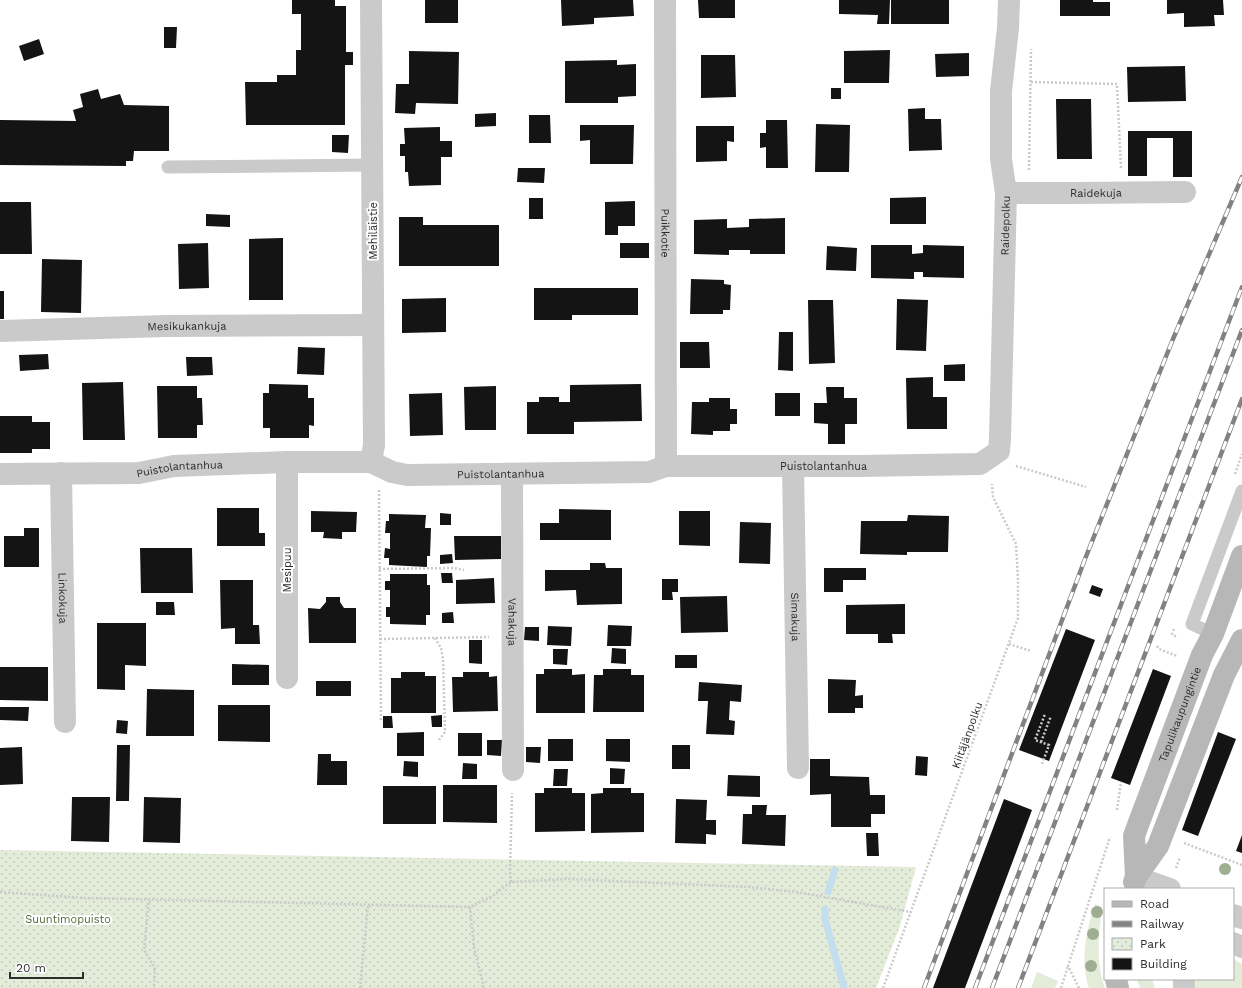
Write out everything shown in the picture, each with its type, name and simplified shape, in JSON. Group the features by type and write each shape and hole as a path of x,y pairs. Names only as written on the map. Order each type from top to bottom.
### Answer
{"main road":[{"name":"Tapulikaupungintie","path":"1134,883 1134,836 1202,655 1213,634 1242,556"},
{"path":"1134,883 1158,846 1224,675 1242,640"}],"street":[{"name":"Mehiläistie","path":"371,0 374,445 371,462"},
{"name":"Puikkotie","path":"665,0 666,466"},
{"name":"Raidepolku","path":"1006,458 1006,193 1000,159 1001,92 1008,28 1009,0"},
{"name":"Raidekuja","path":"1006,193 1185,192"},
{"name":"Mesikukankuja","path":"0,331 167,326 373,325"},
{"name":"Puistolantanhua","path":"0,474 139,473 174,466 287,462 371,462 392,472 407,475 649,472 666,466 980,464 1006,458"},
{"name":"Mesipuu","path":"287,462 287,678"},
{"name":"Simakuja","path":"793,466 798,768"},
{"name":"Linkokuja","path":"61,473 66,722"},
{"name":"Vahakuja","path":"512,474 513,770"},
{"path":"1134,883 1164,888"}],"lane":[{"path":"168,166 372,165"},
{"path":"1213,634 1192,624 1242,491"}],"path":[{"path":"1031,82 1117,84 1122,193"},
{"path":"1006,458 1086,487"},
{"path":"380,484 378,493 381,722"},
{"name":"Kiitäjänpolku","path":"883,988 1018,618 1016,544 994,497 992,485"},
{"path":"379,569 454,568 464,570"},
{"path":"380,639 513,636"},
{"path":"434,638 441,648 443,659 445,732 439,740"},
{"path":"1009,644 1031,651"},
{"path":"1157,646 1173,653"},
{"path":"1042,764 1049,745 1035,740 1045,714"},
{"path":"1041,742 1051,716"},
{"path":"511,882 513,770"},
{"path":"1117,811 1121,782"},
{"path":"1061,988 1111,833"},
{"path":"1183,849 1187,838"},
{"path":"1185,843 1242,865"},
{"path":"1170,888 1181,855"},
{"path":"0,892 85,898 470,907 491,896 511,882 568,879 749,887 796,892 911,912"},
{"path":"148,899 144,950 155,968 154,988"},
{"path":"360,988 368,905"},
{"path":"470,907 474,948 484,988"},
{"path":"1068,966 1079,988"}],"green space":[{"name":"Suuntimopuisto","path":"0,850 916,867 900,926 876,988 0,988"},
{"path":"1095,904 1102,907 1099,958 1105,988 1089,988 1086,978 1085,946 1089,924"},
{"path":"1234,960 1242,964 1242,988 1195,988 1196,980 1234,980"},
{"path":"1037,972 1058,981 1055,988 1031,988"},
{"path":"1137,980 1152,980 1155,988 1140,988"}],"building":[{"path":"292,0 335,0 335,6 346,6 346,52 353,52 353,65 345,65 345,125 246,125 245,82 277,82 277,75 296,75 296,50 301,50 301,14 292,14"},
{"path":"425,0 458,0 458,23 425,23"},
{"path":"561,0 633,0 634,16 594,18 594,24 562,26"},
{"path":"698,0 735,0 735,18 699,18"},
{"path":"839,0 890,0 889,24 877,24 878,15 839,14"},
{"path":"891,0 949,0 949,24 891,24"},
{"path":"1060,0 1093,0 1093,2 1110,2 1110,16 1060,16"},
{"path":"1167,0 1223,0 1224,15 1214,15 1215,26 1184,27 1184,13 1167,14"},
{"path":"164,27 177,27 176,48 164,48"},
{"path":"39,39 44,54 24,61 19,46"},
{"path":"890,50 889,83 844,83 844,51"},
{"path":"409,51 459,52 458,104 416,103 415,114 395,113 396,84 409,84"},
{"path":"969,53 969,76 936,77 935,54"},
{"path":"701,55 735,55 736,97 701,98"},
{"path":"617,60 617,65 636,64 636,96 618,97 618,103 565,103 565,61"},
{"path":"1185,66 1186,101 1128,102 1127,67"},
{"path":"831,88 841,88 841,99 831,99"},
{"path":"98,89 101,99 120,94 124,105 169,106 169,151 134,151 133,161 126,161 126,166 0,165 0,120 76,121 73,110 83,107 80,94"},
{"path":"1056,99 1091,99 1092,159 1057,159"},
{"path":"925,108 925,119 941,119 942,150 909,151 908,109"},
{"path":"496,113 496,126 475,127 475,114"},
{"path":"529,115 550,115 551,143 529,143"},
{"path":"766,120 787,120 788,168 766,168 766,147 760,148 760,133 766,133"},
{"path":"816,124 850,125 849,172 815,172"},
{"path":"580,125 634,125 633,164 590,164 590,140 580,141"},
{"path":"696,126 734,126 734,142 727,141 727,161 696,162"},
{"path":"440,127 440,141 452,141 452,157 441,157 441,185 409,186 408,172 405,172 405,156 400,156 400,144 405,144 404,128"},
{"path":"1128,131 1192,131 1192,177 1173,177 1173,138 1147,138 1147,176 1128,176"},
{"path":"332,135 349,135 348,153 332,152"},
{"path":"518,168 545,168 544,183 517,182"},
{"path":"926,197 926,224 890,224 890,198"},
{"path":"529,198 543,198 543,219 529,219"},
{"path":"635,201 635,226 618,226 618,235 605,235 605,202"},
{"path":"0,202 31,202 32,254 0,254"},
{"path":"206,214 230,215 230,227 206,226"},
{"path":"399,217 423,217 423,225 499,225 499,266 399,266"},
{"path":"785,218 785,254 750,254 750,250 729,250 729,255 694,254 694,220 727,219 727,228 749,227 749,219"},
{"path":"283,238 283,300 249,300 249,239"},
{"path":"208,243 209,288 179,289 178,244"},
{"path":"620,243 649,243 649,258 620,258"},
{"path":"871,245 912,245 912,254 923,253 923,245 964,246 964,278 923,277 923,272 914,272 914,279 871,278"},
{"path":"827,246 857,248 856,271 826,270"},
{"path":"42,259 82,260 81,313 41,312"},
{"path":"691,279 724,280 724,284 731,285 730,310 723,310 723,314 690,314"},
{"path":"534,288 638,288 638,315 572,315 572,320 534,320"},
{"path":"0,291 4,291 4,319 0,319"},
{"path":"446,298 446,332 402,333 402,299"},
{"path":"897,299 928,300 926,351 896,350"},
{"path":"808,300 833,300 835,363 809,364"},
{"path":"779,332 793,332 793,371 778,370"},
{"path":"680,342 709,342 710,368 680,368"},
{"path":"298,347 325,348 324,375 297,374"},
{"path":"48,354 49,369 20,371 19,355"},
{"path":"186,357 212,357 213,375 187,376"},
{"path":"965,364 965,381 944,381 944,365"},
{"path":"933,377 933,397 947,397 947,429 907,429 906,378"},
{"path":"123,382 125,440 83,440 82,383"},
{"path":"269,384 308,385 308,398 314,398 314,426 309,425 309,438 270,438 270,428 263,428 263,393 269,393"},
{"path":"641,384 642,421 574,422 574,434 527,434 527,402 539,402 539,397 559,397 559,402 570,402 570,385"},
{"path":"157,386 197,386 197,398 202,398 203,425 197,425 197,438 158,438"},
{"path":"496,386 496,430 465,430 464,387"},
{"path":"826,387 844,387 844,398 857,398 857,424 845,424 845,444 828,444 828,424 814,423 814,403 827,403"},
{"path":"442,393 443,435 410,436 409,394"},
{"path":"775,393 800,393 800,416 775,416"},
{"path":"709,398 730,398 730,409 737,409 737,424 730,424 730,431 713,431 713,435 691,434 692,402 709,402"},
{"path":"0,416 32,416 32,422 50,422 50,449 32,449 32,453 0,453"},
{"path":"217,508 259,508 259,533 265,533 265,546 217,546"},
{"path":"559,509 611,510 611,540 540,540 540,523 559,523"},
{"path":"311,511 357,512 356,532 342,532 342,539 323,538 324,532 311,532"},
{"path":"679,511 710,511 710,546 679,545"},
{"path":"440,513 451,514 451,525 440,525"},
{"path":"389,514 426,515 425,528 431,528 430,556 427,556 427,567 389,565 389,558 384,558 385,548 390,549 390,533 385,533 386,521 389,521"},
{"path":"908,515 949,516 948,552 907,552 907,555 860,554 861,521 907,521"},
{"path":"740,522 771,523 770,564 739,563"},
{"path":"24,528 39,528 39,567 4,567 4,536 24,536"},
{"path":"454,536 501,536 501,559 455,560"},
{"path":"140,548 192,548 193,593 141,593"},
{"path":"452,554 453,563 440,564 440,555"},
{"path":"590,563 605,563 606,568 622,568 622,604 577,605 576,590 545,591 545,570 590,570"},
{"path":"824,568 866,568 866,580 843,580 843,592 824,592"},
{"path":"441,573 452,573 453,583 442,583"},
{"path":"390,574 427,574 427,585 430,585 430,615 426,615 426,625 390,624 390,617 386,617 386,607 390,607 390,590 385,590 385,581 390,581"},
{"path":"494,578 495,603 456,604 456,580"},
{"path":"662,579 678,579 678,592 672,592 673,600 662,600"},
{"path":"220,580 253,580 253,625 259,625 260,644 235,644 235,628 221,629"},
{"path":"1092,585 1103,589 1100,597 1089,593"},
{"path":"727,596 728,632 681,633 680,597"},
{"path":"326,597 340,597 340,602 344,608 356,608 356,643 309,643 308,608 320,609 326,602"},
{"path":"156,602 174,602 175,615 156,615"},
{"path":"905,604 905,634 892,634 893,643 878,643 878,634 846,634 846,605"},
{"path":"453,612 454,623 442,623 442,613"},
{"path":"97,623 146,623 146,666 125,665 125,690 97,689"},
{"path":"608,625 632,626 631,646 607,646"},
{"path":"548,626 572,627 571,646 547,645"},
{"path":"525,627 539,627 539,641 524,640"},
{"path":"1066,629 1095,640 1049,761 1019,750"},
{"path":"469,640 482,640 482,664 469,663"},
{"path":"612,648 626,649 626,664 611,663"},
{"path":"553,649 568,649 567,665 553,664"},
{"path":"675,655 697,655 697,668 675,668"},
{"path":"232,664 269,665 269,685 232,685"},
{"path":"0,667 48,667 48,701 0,700"},
{"path":"544,669 572,669 572,675 585,674 585,713 536,713 536,674 544,674"},
{"path":"603,669 631,669 631,675 644,675 644,712 593,712 594,675 603,675"},
{"path":"1153,669 1171,676 1130,785 1111,778"},
{"path":"401,672 425,672 425,676 436,676 436,713 391,713 391,678 401,678"},
{"path":"463,672 489,672 489,677 497,676 498,711 453,712 452,677 463,677"},
{"path":"828,679 856,680 855,696 863,695 863,708 855,708 855,713 828,713"},
{"path":"316,681 351,681 351,696 316,696"},
{"path":"699,682 742,685 741,702 730,701 729,720 735,721 734,735 706,734 708,701 698,701"},
{"path":"147,689 194,690 194,736 146,736"},
{"path":"218,705 270,705 270,742 218,741"},
{"path":"0,707 29,707 28,721 0,720"},
{"path":"442,715 442,727 432,727 431,716"},
{"path":"383,716 392,716 393,728 383,728"},
{"path":"117,720 128,721 127,734 116,733"},
{"path":"424,732 424,756 397,756 397,733"},
{"path":"1218,732 1236,739 1198,836 1182,830"},
{"path":"458,733 482,733 482,756 458,756"},
{"path":"548,739 573,739 573,761 548,761"},
{"path":"606,739 630,739 630,762 606,761"},
{"path":"487,740 502,740 501,756 487,755"},
{"path":"117,745 130,745 129,801 116,801"},
{"path":"672,745 690,745 690,769 672,769"},
{"path":"22,747 23,784 0,785 0,748"},
{"path":"526,747 541,747 540,763 526,762"},
{"path":"318,754 331,754 331,761 347,761 347,785 317,785"},
{"path":"916,756 928,757 927,776 915,775"},
{"path":"810,759 830,759 830,776 869,777 870,795 885,795 885,814 871,814 871,827 831,827 831,794 810,795"},
{"path":"404,761 418,762 418,777 403,776"},
{"path":"463,763 477,764 477,779 462,779"},
{"path":"610,768 625,769 624,784 610,784"},
{"path":"554,769 568,769 567,786 553,786"},
{"path":"728,775 760,776 760,797 727,796"},
{"path":"443,785 497,785 497,823 443,822"},
{"path":"383,786 436,786 436,824 383,824"},
{"path":"544,788 572,788 572,793 585,793 585,831 535,832 535,793 544,793"},
{"path":"603,788 631,788 631,793 644,793 644,832 591,833 591,794 603,793"},
{"path":"72,797 110,797 109,842 71,841"},
{"path":"144,797 181,798 180,843 143,842"},
{"path":"676,799 707,800 706,820 716,820 716,835 706,834 706,844 675,843"},
{"path":"1004,799 1032,810 965,988 933,988"},
{"path":"752,805 767,805 766,815 786,815 785,846 742,844 743,814 752,814"},
{"path":"866,833 878,833 879,856 867,856"},
{"path":"1242,835 1242,853 1236,851"}],"waterway":[{"path":"828,892 835,870"},
{"path":"825,909 825,919 844,988"}],"railway":[{"path":"924,988 1085,559 1173,339 1242,177"},
{"path":"975,988 1242,287"},
{"path":"992,988 1242,330"},
{"path":"1018,988 1242,399"}]}
